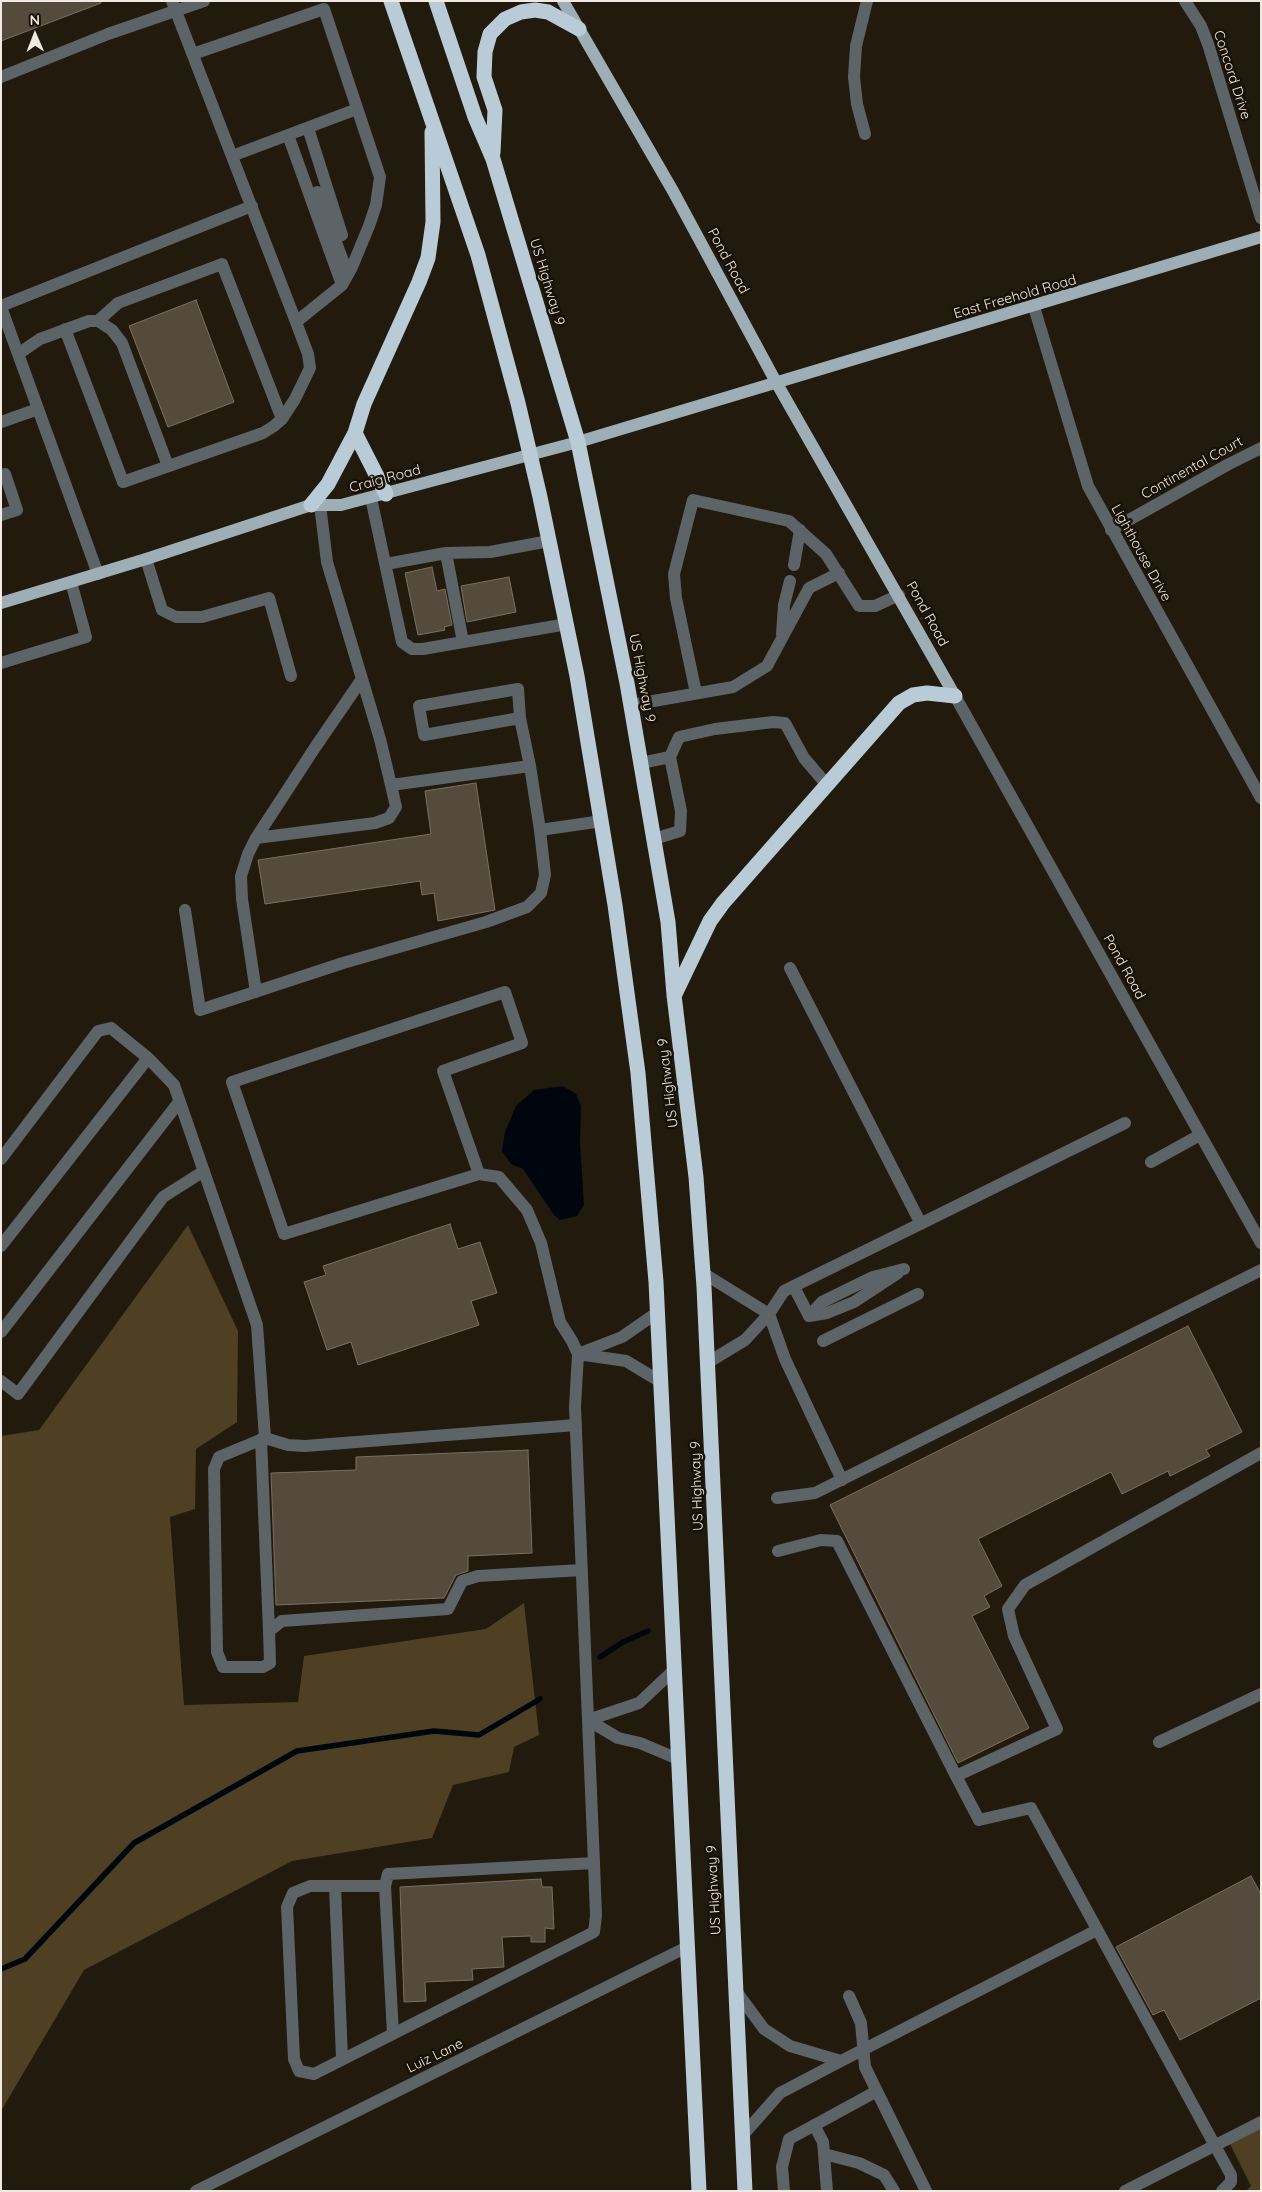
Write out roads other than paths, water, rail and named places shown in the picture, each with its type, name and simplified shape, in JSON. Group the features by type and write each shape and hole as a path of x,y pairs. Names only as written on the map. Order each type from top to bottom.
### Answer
{"highway":[{"name":"US Highway 9","path":"392,1 478,255 518,403 567,624 602,821 638,1073 651,1210 658,1312 698,2191"},
{"name":"US Highway 9","path":"436,1 475,117 493,159 578,442 631,705 668,922 674,995 696,1177 703,1273 745,2191"},
{"path":"493,159 495,110 484,77 485,52 490,34 505,19 521,12 535,10 548,12 579,29"},
{"path":"315,505 355,433 364,404 428,258 433,222 432,119"},
{"path":"355,433 386,494"},
{"path":"674,995 710,920 723,903 899,703 913,695 927,693 956,696"}],"main road":[{"name":"Pond Road","path":"563,1 673,191 776,382 956,696"},
{"name":"East Freehold Road","path":"776,382 1034,307 1261,237"},
{"name":"Craig Road","path":"1,602 98,574 315,505 341,505 530,456 776,382"}],"street":[{"path":"1,77 174,6 204,1"},
{"path":"865,134 857,104 854,77 856,46 867,1"},
{"name":"Concord Drive","path":"1185,1 1201,26 1208,44 1261,218"},
{"path":"65,329 123,482 263,432 282,420 296,399 310,368 308,354 296,322 174,6"},
{"path":"193,54 324,9 380,178 376,205 342,285 296,322"},
{"path":"232,156 358,109"},
{"path":"308,128 350,270"},
{"path":"291,134 350,270"},
{"path":"291,134 342,285"},
{"path":"98,574 1,307 252,206"},
{"path":"98,321 118,303 222,264 282,420"},
{"name":"Lighthouse Drive","path":"1034,307 1088,486 1261,798"},
{"path":"18,354 40,339 89,321 98,321 112,330 122,343 168,466"},
{"path":"1,422 38,408"},
{"name":"Continental Court","path":"1111,530 1261,448"},
{"path":"1,475 5,474 17,510 1,514"},
{"path":"371,498 402,642 412,649 423,649 567,624"},
{"path":"696,693 676,598 674,574 693,500 789,521 826,554 859,606 875,606 899,595"},
{"path":"256,838 375,823 389,818 396,807 380,739 327,562 315,505"},
{"path":"794,565 800,530"},
{"path":"386,564 446,553 490,552 549,541"},
{"path":"446,553 463,642"},
{"path":"146,559 162,610 176,617 202,617 270,598 290,676"},
{"path":"631,705 733,687 767,666 808,588 839,573"},
{"path":"782,639 784,605 790,581"},
{"path":"1,663 86,636 71,582"},
{"path":"256,992 242,899 241,876 248,854 256,838 362,679"},
{"path":"184,910 200,1010 343,963 486,922 527,907 541,893 545,875 530,766 520,718 518,689 419,706 424,735 520,718"},
{"name":"Pond Road","path":"956,696 1261,1243"},
{"path":"654,839 680,831 681,811 670,757 679,737 715,729 773,722 785,723 804,758 827,785"},
{"path":"641,763 670,757"},
{"path":"391,786 530,766"},
{"path":"540,830 602,821"},
{"path":"790,968 921,1224"},
{"path":"385,1886 310,1886 292,1892 287,1907 294,2059 299,2071 314,2074 594,1932 596,1916 576,1425 578,1354 560,1322 541,1243 527,1210 499,1177 480,1174 284,1234 232,1082 505,992 522,1043 443,1071 480,1174"},
{"path":"1,1159 98,1031 112,1028 148,1058 174,1086 257,1325 263,1438 270,1662 263,1667 223,1667 217,1652 214,1468 219,1457 263,1438 288,1445 305,1446 576,1425"},
{"path":"1,1246 148,1058"},
{"path":"1,1332 179,1102"},
{"path":"708,1363 745,1340 769,1314 784,1291 1125,1123"},
{"path":"1152,1162 1200,1135"},
{"path":"1,1382 18,1394 163,1197 204,1171"},
{"path":"904,1269 854,1302 827,1313 809,1316 822,1302 873,1277 904,1269"},
{"path":"777,1498 815,1493 1261,1270"},
{"path":"703,1273 769,1314 785,1359 842,1480"},
{"path":"794,1287 809,1316"},
{"path":"823,1341 918,1294"},
{"path":"578,1354 622,1337 658,1312"},
{"path":"578,1354 626,1361 661,1382"},
{"path":"956,1776 1057,1729 1014,1636 1008,1609 1025,1585 1261,1452"},
{"path":"778,1551 821,1540 837,1540 979,1820 1031,1808 1231,2175 1231,2182 1222,2191"},
{"path":"269,1631 282,1621 448,1610 462,1581 478,1576 582,1570"},
{"path":"588,1720 639,1703 674,1670"},
{"path":"1159,1742 1261,1694"},
{"path":"588,1720 618,1738 640,1743 678,1759"},
{"path":"393,2034 385,1886 388,1874 594,1863"},
{"path":"335,1886 342,2059"},
{"path":"742,2136 780,2093 1097,1930"},
{"name":"Luiz Lane","path":"196,2191 687,1947"},
{"path":"736,1991 764,2029 790,2046 841,2061"},
{"path":"849,1996 861,2023 865,2067 926,2191"},
{"path":"784,2191 782,2168 790,2139 877,2091"},
{"path":"1125,2191 1261,2122"},
{"path":"814,2125 823,2142 828,2191"},
{"path":"824,2154 859,2163 884,2175 894,2191"}],"waterway":[{"path":"600,1657 623,1642 648,1631"},
{"path":"1,1969 25,1959 134,1843 297,1751 434,1731 479,1735 540,1699"}]}
